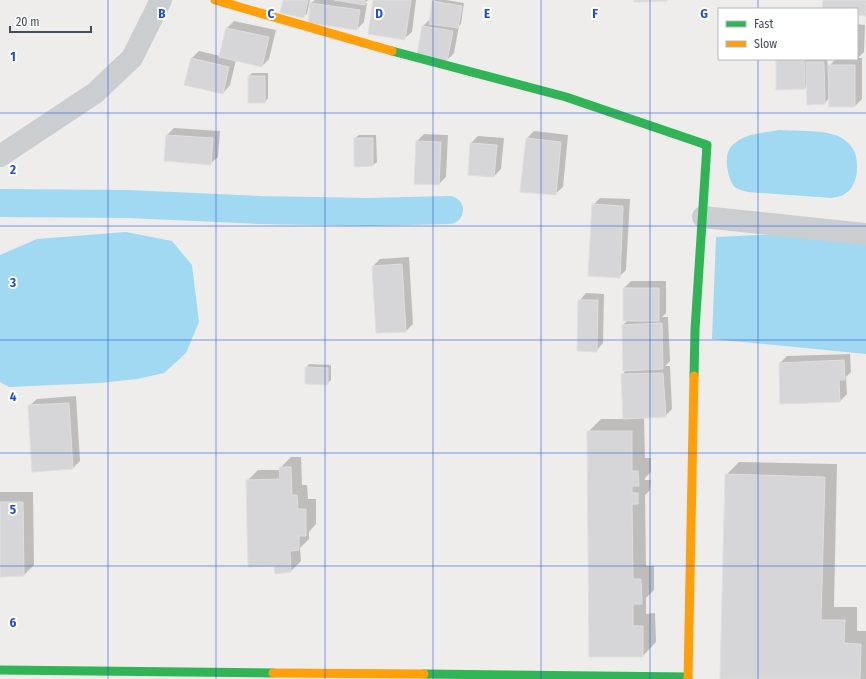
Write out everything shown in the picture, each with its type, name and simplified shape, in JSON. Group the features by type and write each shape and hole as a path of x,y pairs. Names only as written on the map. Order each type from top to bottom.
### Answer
{"street":[{"path":"0,156 95,93 132,58 161,0"},
{"path":"0,670 278,676 688,678 695,330 707,145 566,97 417,58 214,0"},
{"path":"702,217 866,234"}],"water":[{"path":"779,130 829,133 838,136 847,142 855,153 857,163 855,180 850,189 843,195 832,198 748,192 736,188 729,176 727,164 728,154 731,147 745,137"},
{"path":"126,232 172,241 192,265 199,322 186,353 164,373 137,379 100,383 9,387 0,382 0,255 37,239"},
{"path":"783,234 866,242 866,354 712,339 716,237"}],"building":[{"path":"283,0 308,0 304,18 280,13"},
{"path":"334,0 365,0 365,5"},
{"path":"373,0 411,0 405,40 368,34"},
{"path":"634,0 667,0 667,1 634,2"},
{"path":"823,0 866,0 866,16 858,15 858,8 822,8"},
{"path":"432,1 462,6 458,28 429,24"},
{"path":"310,3 360,10 357,30 308,23"},
{"path":"422,26 453,31 447,61 417,55"},
{"path":"226,28 269,37 262,67 219,57"},
{"path":"191,58 229,67 223,94 184,85"},
{"path":"776,60 804,60 805,89 776,90"},
{"path":"806,62 824,62 825,104 807,105"},
{"path":"828,65 855,65 855,107 829,107"},
{"path":"248,76 265,76 265,103 248,103"},
{"path":"166,135 213,138 211,165 164,161"},
{"path":"354,138 373,138 373,166 354,167"},
{"path":"526,138 561,142 556,195 520,192"},
{"path":"416,141 441,142 439,185 414,184"},
{"path":"470,143 497,145 494,177 468,175"},
{"path":"592,204 623,206 620,278 588,276"},
{"path":"402,264 406,332 376,333 372,266"},
{"path":"623,288 659,288 659,321 623,321"},
{"path":"578,300 598,300 597,352 577,351"},
{"path":"662,323 663,369 623,371 622,325"},
{"path":"844,360 845,380 839,380 840,402 780,404 779,363"},
{"path":"305,367 328,368 328,385 305,384"},
{"path":"663,373 666,417 623,419 621,374"},
{"path":"69,403 73,469 32,472 28,405"},
{"path":"587,431 632,431 632,471 638,471 639,486 632,486 632,493 638,493 638,504 632,504 633,579 641,579 642,604 633,604 633,626 643,626 643,657 589,657"},
{"path":"279,467 291,467 292,495 297,495 298,509 306,509 306,536 299,536 299,550 290,551 291,572 275,574 274,566 248,567 246,480 280,479"},
{"path":"725,474 825,477 821,620 845,620 844,643 861,644 860,679 720,679"},
{"path":"0,502 23,502 24,576 0,577"}],"waterway":[{"path":"0,203 128,204 260,210 368,212 449,210"}],"traffic: fast":[{"path":"392,51 566,97 707,145 695,330 694,376"},
{"path":"0,670 273,673"},
{"path":"424,674 688,677"}],"traffic: slow":[{"path":"215,0 392,51"},
{"path":"688,679 694,376"},
{"path":"273,673 424,674"}]}
